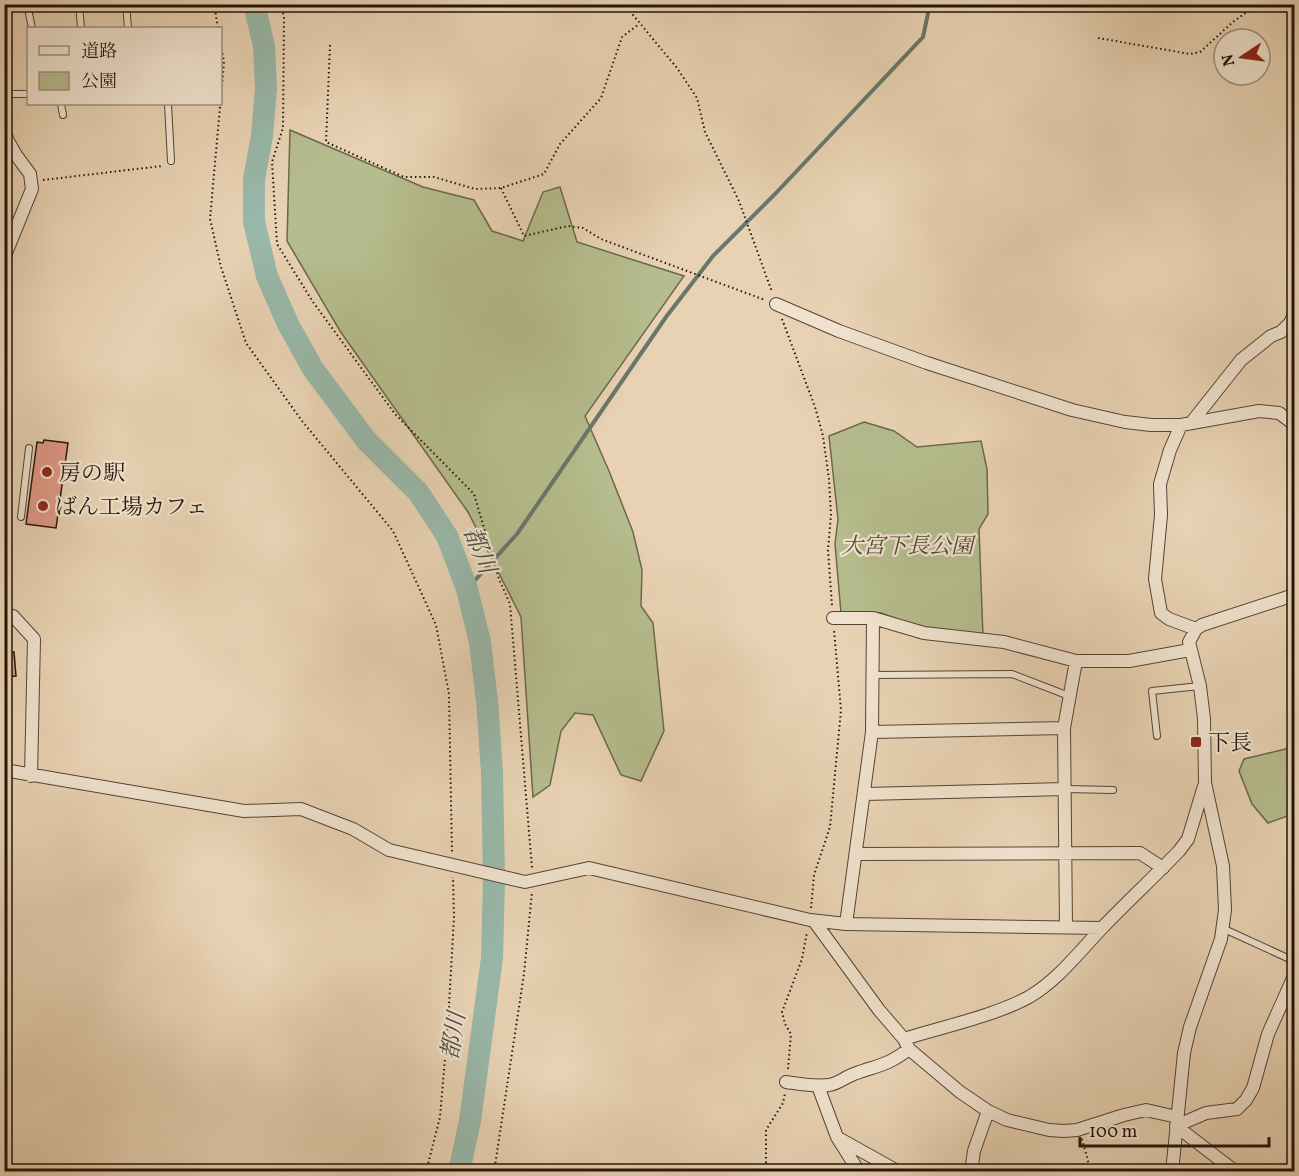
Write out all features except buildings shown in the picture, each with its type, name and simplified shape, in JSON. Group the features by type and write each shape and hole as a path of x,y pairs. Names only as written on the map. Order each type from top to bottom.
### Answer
{"street":[{"path":"4,129 16,155 30,174 32,189 4,258"},
{"path":"776,304 839,331 905,355 1072,410 1125,422 1151,425 1186,424 1259,411 1278,413 1294,424"},
{"path":"1196,629 1169,619 1161,613 1155,579 1161,515 1160,484 1170,450 1186,424 1241,360 1271,336 1281,332 1290,323 1294,314"},
{"path":"1172,1172 1184,1053 1190,1026 1221,939 1225,899 1224,867 1205,783 1204,719 1200,686 1189,642 1196,629 1210,621 1294,596"},
{"path":"4,614 13,616 34,639 31,776"},
{"path":"833,618 873,618 924,633 1004,642 1076,661 1129,661 1190,650"},
{"path":"846,924 872,732 873,618"},
{"path":"1066,927 1064,728 1076,661"},
{"path":"872,732 1064,728"},
{"path":"4,770 244,811 302,809 353,829 389,850 529,881 589,868 812,921 846,924 1102,928"},
{"path":"786,1082 818,1086 831,1085 854,1074 894,1061 906,1044 1028,997 1059,974 1179,851 1188,839 1205,783"},
{"path":"864,794 1064,789"},
{"path":"856,854 1140,853 1162,868"},
{"path":"812,921 906,1044 960,1092 988,1111 1007,1120 1049,1130 1080,1129 1146,1110 1177,1121 1236,1172"},
{"path":"1177,1121 1206,1113 1237,1109 1246,1100 1253,1088 1268,1034 1294,976"},
{"path":"818,1086 837,1137 859,1172"},
{"path":"971,1172 974,1151 988,1111"},
{"path":"837,1137 899,1172"}],"lane":[{"path":"27,4 32,27"},
{"path":"79,4 81,27"},
{"path":"126,4 128,27"},
{"path":"4,94 27,94"},
{"path":"62,105 63,115"},
{"path":"168,105 171,161"},
{"path":"21,517 29,448"},
{"path":"873,675 1012,674 1070,696"},
{"path":"1157,736 1152,691 1200,686"},
{"path":"1064,789 1113,790"},
{"path":"1222,928 1294,962"}],"path":[{"path":"214,4 218,27"},
{"path":"281,4 284,17 284,128 272,162 277,244 313,302 395,414 474,494 499,579 510,604 529,881 524,974 494,1172"},
{"path":"624,4 677,68 697,98 705,132 739,201 776,304"},
{"path":"1098,38 1190,54 1200,52 1233,22 1258,4"},
{"path":"330,45 326,142 404,177 434,177 475,189 501,188 544,174 560,144 601,99 622,37 639,24"},
{"path":"222,51 224,62 222,87"},
{"path":"221,105 210,219 221,267 246,342 302,421 393,531 436,624 449,694 454,917 440,1117 426,1172"},
{"path":"31,181 166,165 171,161"},
{"path":"501,188 524,236 568,226 583,228 600,239 776,304"},
{"path":"766,1172 766,1130 783,1103 792,1034 785,1024 782,1012 802,959 812,921"},
{"path":"1080,1129 1091,1172"},
{"path":"251,1172 277,1165"}],"green space":[{"path":"290,130 423,187 474,200 492,231 523,241 543,192 560,187 577,242 684,276 585,416 633,532 642,570 641,606 653,623 664,731 641,781 621,775 593,715 575,713 561,731 550,785 533,797 521,617 468,512 340,331 287,241"},
{"name":"大宮下長公園","path":"864,422 894,431 917,447 981,441 987,469 988,514 979,529 983,636 929,631 881,613 841,613 835,544 838,519 829,436"},
{"path":"1294,747 1294,817 1290,815 1268,823 1252,804 1239,771 1244,759"}],"waterway":[{"name":"都川","path":"254,4 264,46 266,88 262,136 254,179 254,222 267,276 288,324 313,369 366,440 418,492 447,536 467,589 480,642 492,772 494,880 492,958 470,1121 459,1172"},
{"path":"467,589 517,534 666,317 713,256 776,193 923,37 930,4"}],"place":[{"name":"房の駅","path":"47,472"},
{"name":"ばん工場カフェ","path":"43,506"},
{"name":"下長","path":"1196,742"}]}
